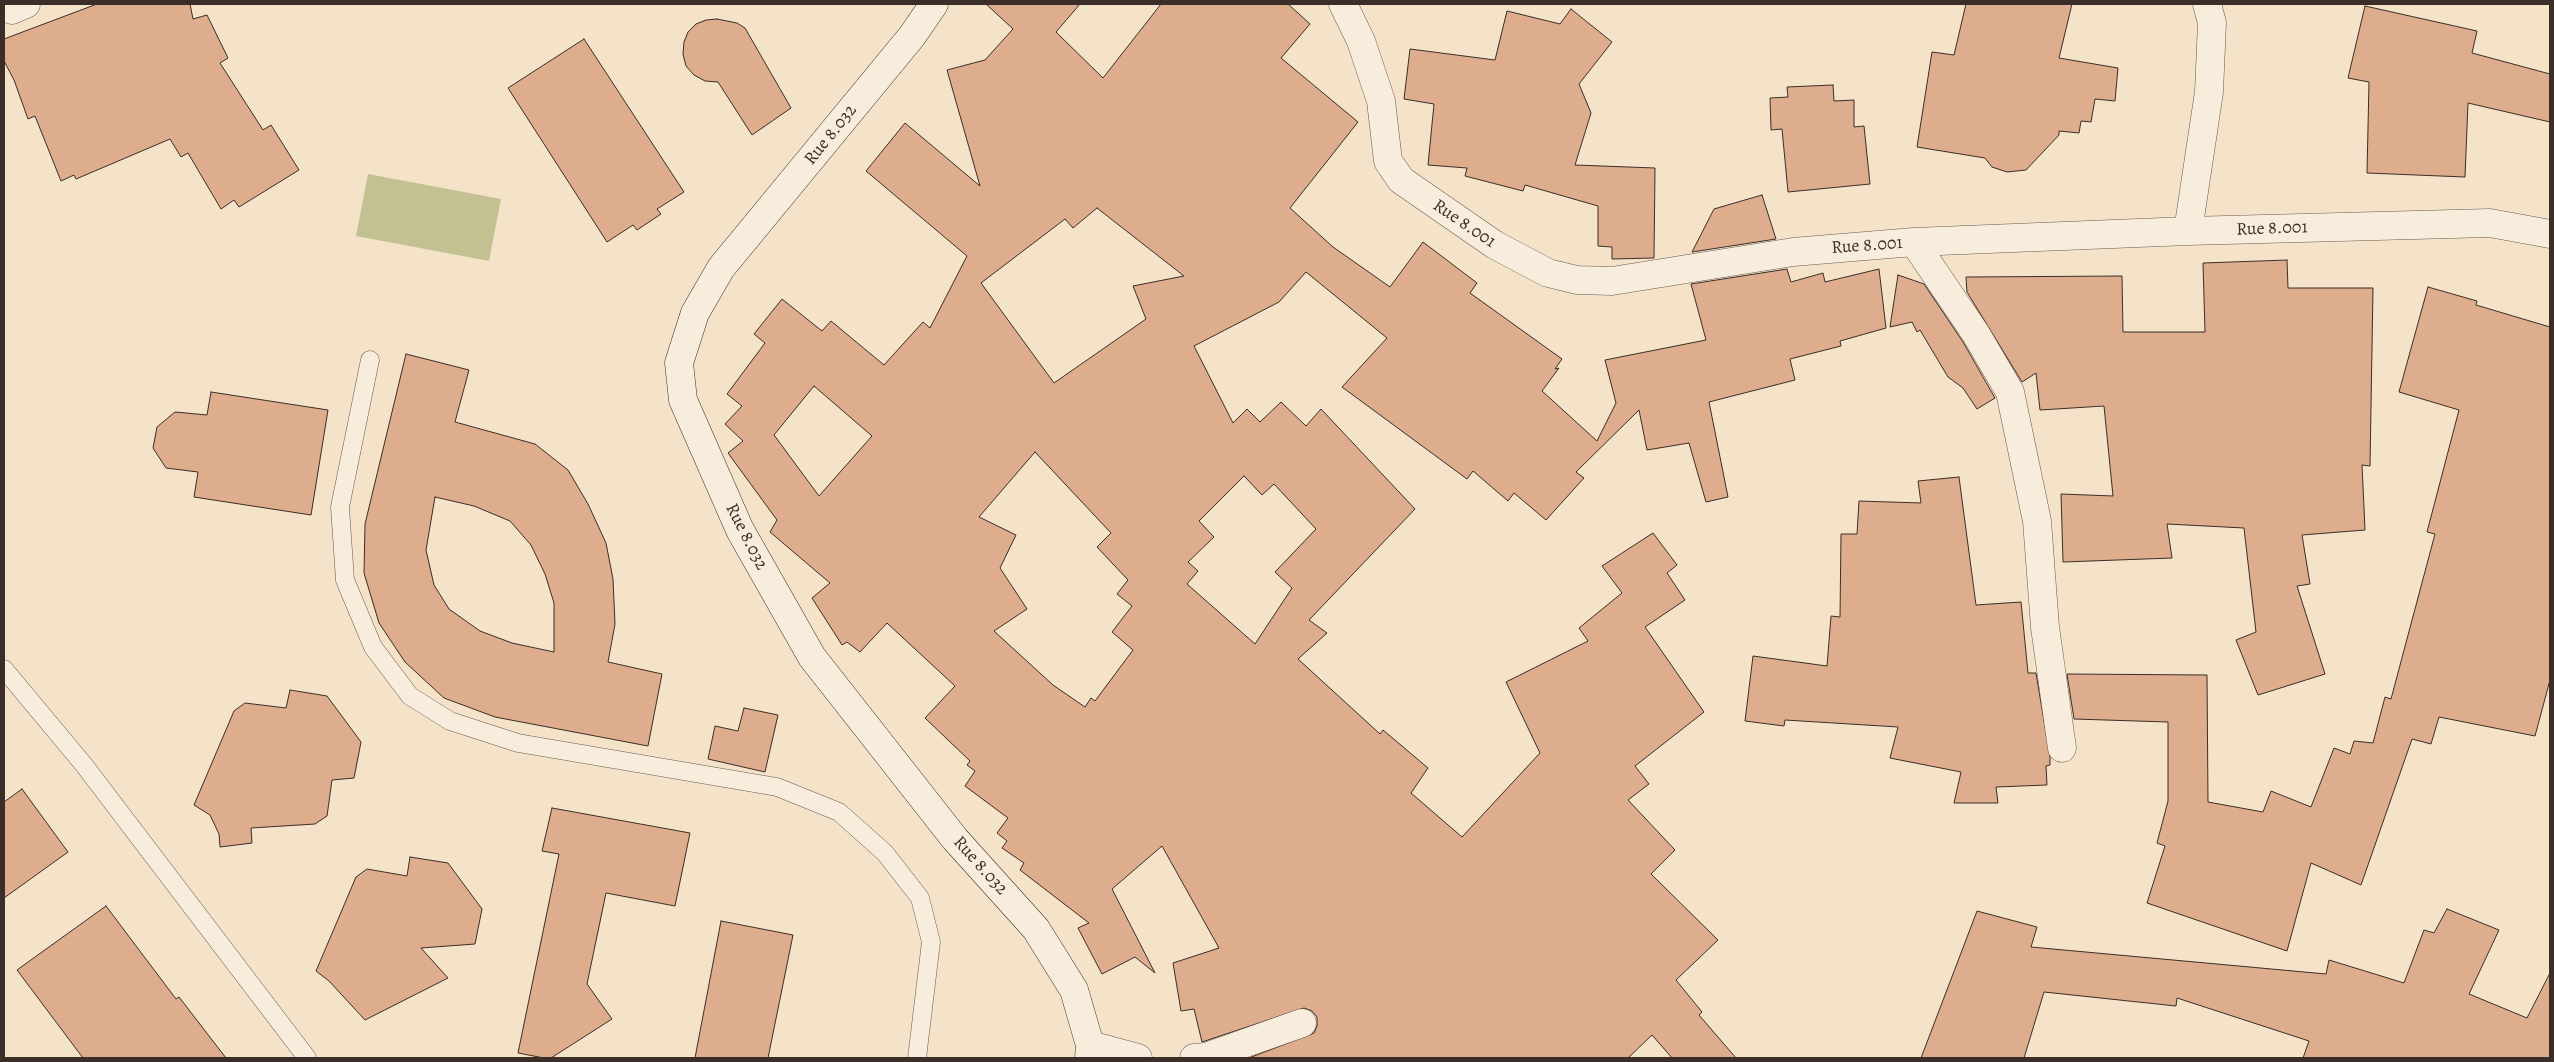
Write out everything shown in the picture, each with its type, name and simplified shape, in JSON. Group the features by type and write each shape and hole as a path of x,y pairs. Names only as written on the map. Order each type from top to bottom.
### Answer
{"street":[{"name":"Rue 8.032","path":"934,4 912,36 721,268 695,313 679,362 683,400 740,530 812,657 955,839 1036,929 1074,990 1089,1052"},
{"name":"Rue 8.001","path":"1343,4 1361,41 1381,101 1388,161 1401,180 1495,245 1548,273 1577,280 1612,281 1793,252 1914,242 2188,231 2490,223 2550,234"},
{"path":"2188,231 2209,92 2212,23 2207,4"},
{"path":"1914,242 1976,334 2010,392 2037,521 2045,627 2062,748"},
{"path":"1194,1058 1206,1056 1302,1023"},
{"path":"1089,1052 1138,1058"}],"lane":[{"path":"370,360 340,507 345,580 373,648 410,696 450,721 518,743 777,787 839,812 885,852 920,898 932,942 917,1058"},
{"path":"4,669 84,764 307,1058"}],"shaded area":[{"path":"368,174 501,199 489,261 356,236"}],"building":[{"path":"97,4 190,4 193,19 207,15 228,58 220,63 263,130 271,125 299,170 239,207 234,200 221,209 188,153 181,157 170,139 76,179 74,175 61,181 35,116 28,119 14,80 4,61 4,39"},
{"path":"986,4 1080,4 1056,32 1103,78 1161,4 1288,4 1310,24 1281,58 1358,122 1290,208 1333,247 1390,287 1423,242 1477,283 1470,293 1562,359 1555,369 1559,368 1542,391 1597,441 1616,403 1605,360 1706,340 1691,284 1787,269 1791,282 1823,273 1825,282 1879,269 1886,328 1840,341 1841,346 1790,359 1795,380 1709,402 1728,497 1706,502 1689,443 1647,450 1639,410 1576,472 1584,478 1546,520 1514,493 1508,501 1473,471 1467,479 1342,387 1387,338 1306,272 1279,302 1194,346 1233,423 1247,409 1260,422 1281,402 1306,426 1321,409 1415,509 1309,620 1327,633 1298,659 1380,734 1383,730 1428,768 1411,793 1462,837 1540,753 1506,682 1588,641 1579,628 1622,593 1602,566 1653,533 1677,565 1667,573 1685,600 1645,627 1704,712 1635,766 1649,784 1628,800 1675,850 1651,874 1718,940 1676,980 1702,1012 1699,1015 1736,1058 1672,1058 1652,1035 1628,1058 1249,1058 1314,1033 1317,1026 1317,1017 1312,1011 1304,1008 1202,1042 1194,1009 1181,1011 1173,963 1219,948 1162,846 1112,889 1155,973 1135,957 1102,974 1078,928 1089,923 1020,870 1024,863 1002,848 1007,841 997,833 1008,818 965,786 975,771 967,765 970,761 925,718 955,686 887,623 860,652 847,642 842,645 812,598 830,583 770,532 777,520 728,453 743,441 725,424 742,406 727,394 765,343 754,334 782,299 822,331 831,321 884,365 923,322 930,328 967,256 866,171 905,123 980,186 947,70 985,60 1013,29","holes":["1097,208 1184,276 1133,286 1146,319 1054,383 981,283 1065,219 1073,228","814,386 872,436 819,496 774,435","1035,452 1111,533 1097,547 1128,580 1117,594 1132,606 1112,632 1133,650 1095,701 1091,698 1085,707 1053,685 994,631 1027,609 1000,568 1016,535 979,517","1244,476 1262,495 1274,484 1316,529 1275,572 1292,588 1255,644 1187,584 1198,571 1188,562 1214,537 1199,521"]},
{"path":"1966,4 2072,4 2059,58 2118,68 2115,101 2095,99 2091,122 2081,121 2079,133 2059,131 2059,135 2026,170 2007,172 1992,167 1985,158 1917,147 1932,52 1954,55"},
{"path":"2365,6 2477,31 2472,53 2550,74 2550,122 2468,103 2465,177 2367,173 2369,82 2348,78"},
{"path":"1571,9 1612,42 1579,84 1591,113 1575,165 1655,168 1654,258 1612,259 1612,247 1598,246 1598,206 1525,185 1523,191 1465,176 1467,168 1428,165 1434,104 1404,99 1410,49 1495,60 1507,11 1560,24"},
{"path":"717,19 737,23 745,28 791,108 752,135 718,82 705,81 694,75 686,66 683,54 684,42 688,32 696,24 706,20"},
{"path":"584,39 684,192 657,209 661,214 637,230 633,225 607,242 508,88"},
{"path":"1833,85 1834,101 1854,100 1854,127 1864,126 1870,184 1788,192 1782,129 1771,130 1770,98 1788,97 1787,87"},
{"path":"1762,195 1776,239 1692,252 1714,209"},
{"path":"2287,260 2288,288 2373,288 2370,466 2362,465 2365,530 2302,535 2310,584 2297,586 2325,674 2258,695 2236,640 2256,632 2244,528 2167,524 2172,558 2063,562 2061,494 2113,496 2104,406 2040,410 2036,373 2022,382 1967,292 1966,277 2122,276 2123,332 2205,332 2203,263"},
{"path":"1898,275 1924,284 1963,342 1995,398 1977,409 1963,388 1948,377 1920,330 1917,332 1912,322 1890,327"},
{"path":"2428,287 2477,301 2476,305 2550,327 2550,680 2535,736 2439,717 2431,744 2412,739 2361,885 2311,863 2287,951 2147,903 2165,846 2157,843 2168,801 2168,722 2074,719 2067,674 2207,675 2208,802 2263,812 2271,791 2311,807 2334,748 2350,754 2354,741 2373,743 2385,697 2391,699 2435,534 2427,532 2459,410 2399,392"},
{"path":"406,354 469,370 455,422 535,444 568,470 588,504 606,543 613,579 615,624 608,662 662,674 648,746 495,717 444,698 405,662 379,623 364,573 365,524","holes":["435,497 474,506 510,521 531,545 545,574 554,603 554,652 512,643 480,631 449,609 434,585 426,550"]},
{"path":"211,392 328,410 311,515 194,497 198,472 166,468 153,448 157,427 175,412 207,415"},
{"path":"1959,477 1976,605 2021,602 2028,673 2036,673 2050,757 2050,765 2046,766 2047,785 1996,787 1998,803 1954,803 1961,772 1890,758 1898,727 1785,720 1784,726 1745,721 1753,656 1827,666 1831,616 1840,617 1841,534 1857,534 1859,501 1921,503 1918,481"},
{"path":"290,690 327,696 361,742 354,778 332,780 327,816 315,824 251,828 252,843 220,847 219,834 210,815 194,805 234,711 245,703 286,708"},
{"path":"744,708 778,715 765,772 708,759 715,726 738,731"},
{"path":"22,789 68,852 4,898 4,802"},
{"path":"552,808 690,833 675,906 606,893 587,984 612,1019 551,1058 544,1058 518,1053 559,854 542,851"},
{"path":"410,857 448,863 482,909 475,944 421,948 448,978 365,1020 329,981 316,971 356,877 367,869 407,876"},
{"path":"106,906 176,999 179,997 226,1058 83,1058 17,970"},
{"path":"2447,909 2499,930 2469,994 2527,1018 2550,973 2550,1058 2303,1058 2309,1041 2177,998 2176,1006 2044,992 2024,1058 1921,1058 1977,911 2037,927 2031,947 2326,974 2329,960 2404,983 2424,930 2434,933"},
{"path":"721,921 793,935 768,1058 695,1058"}]}
